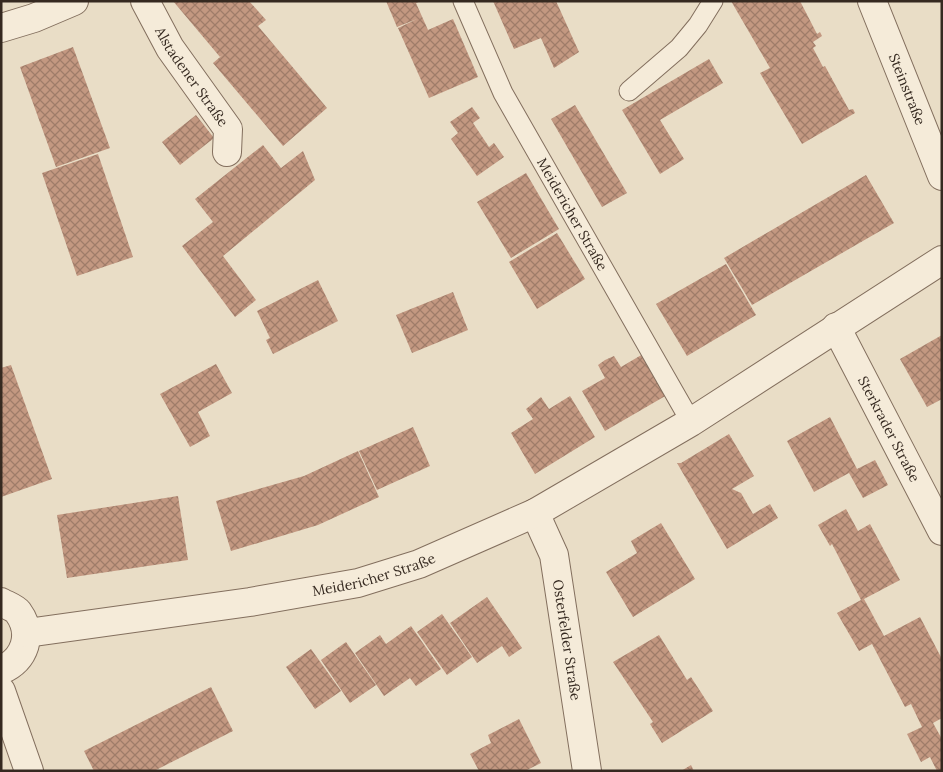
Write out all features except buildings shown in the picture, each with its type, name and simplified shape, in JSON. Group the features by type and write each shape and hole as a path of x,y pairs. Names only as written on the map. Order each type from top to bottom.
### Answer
{"street":[{"path":"1,28 34,18 74,1"},
{"name":"Alstadener Straße","path":"145,1 170,48 228,129 227,152"},
{"name":"Steinstraße","path":"872,1 942,176"},
{"name":"Meidericher Straße","path":"27,633 250,602 358,584 419,564 534,513 691,422 942,260"},
{"name":"Sterkrader Straße","path":"836,327 942,531"},
{"name":"Osterfelder Straße","path":"534,513 554,554 587,771"},
{"path":"1,602 17,611 27,633 24,651 12,666 1,670"},
{"path":"1,691 29,771"}],"lane":[{"name":"Meidericher Straße","path":"463,1 503,93 691,422"},
{"path":"629,91 679,48 698,25 713,1"}]}
